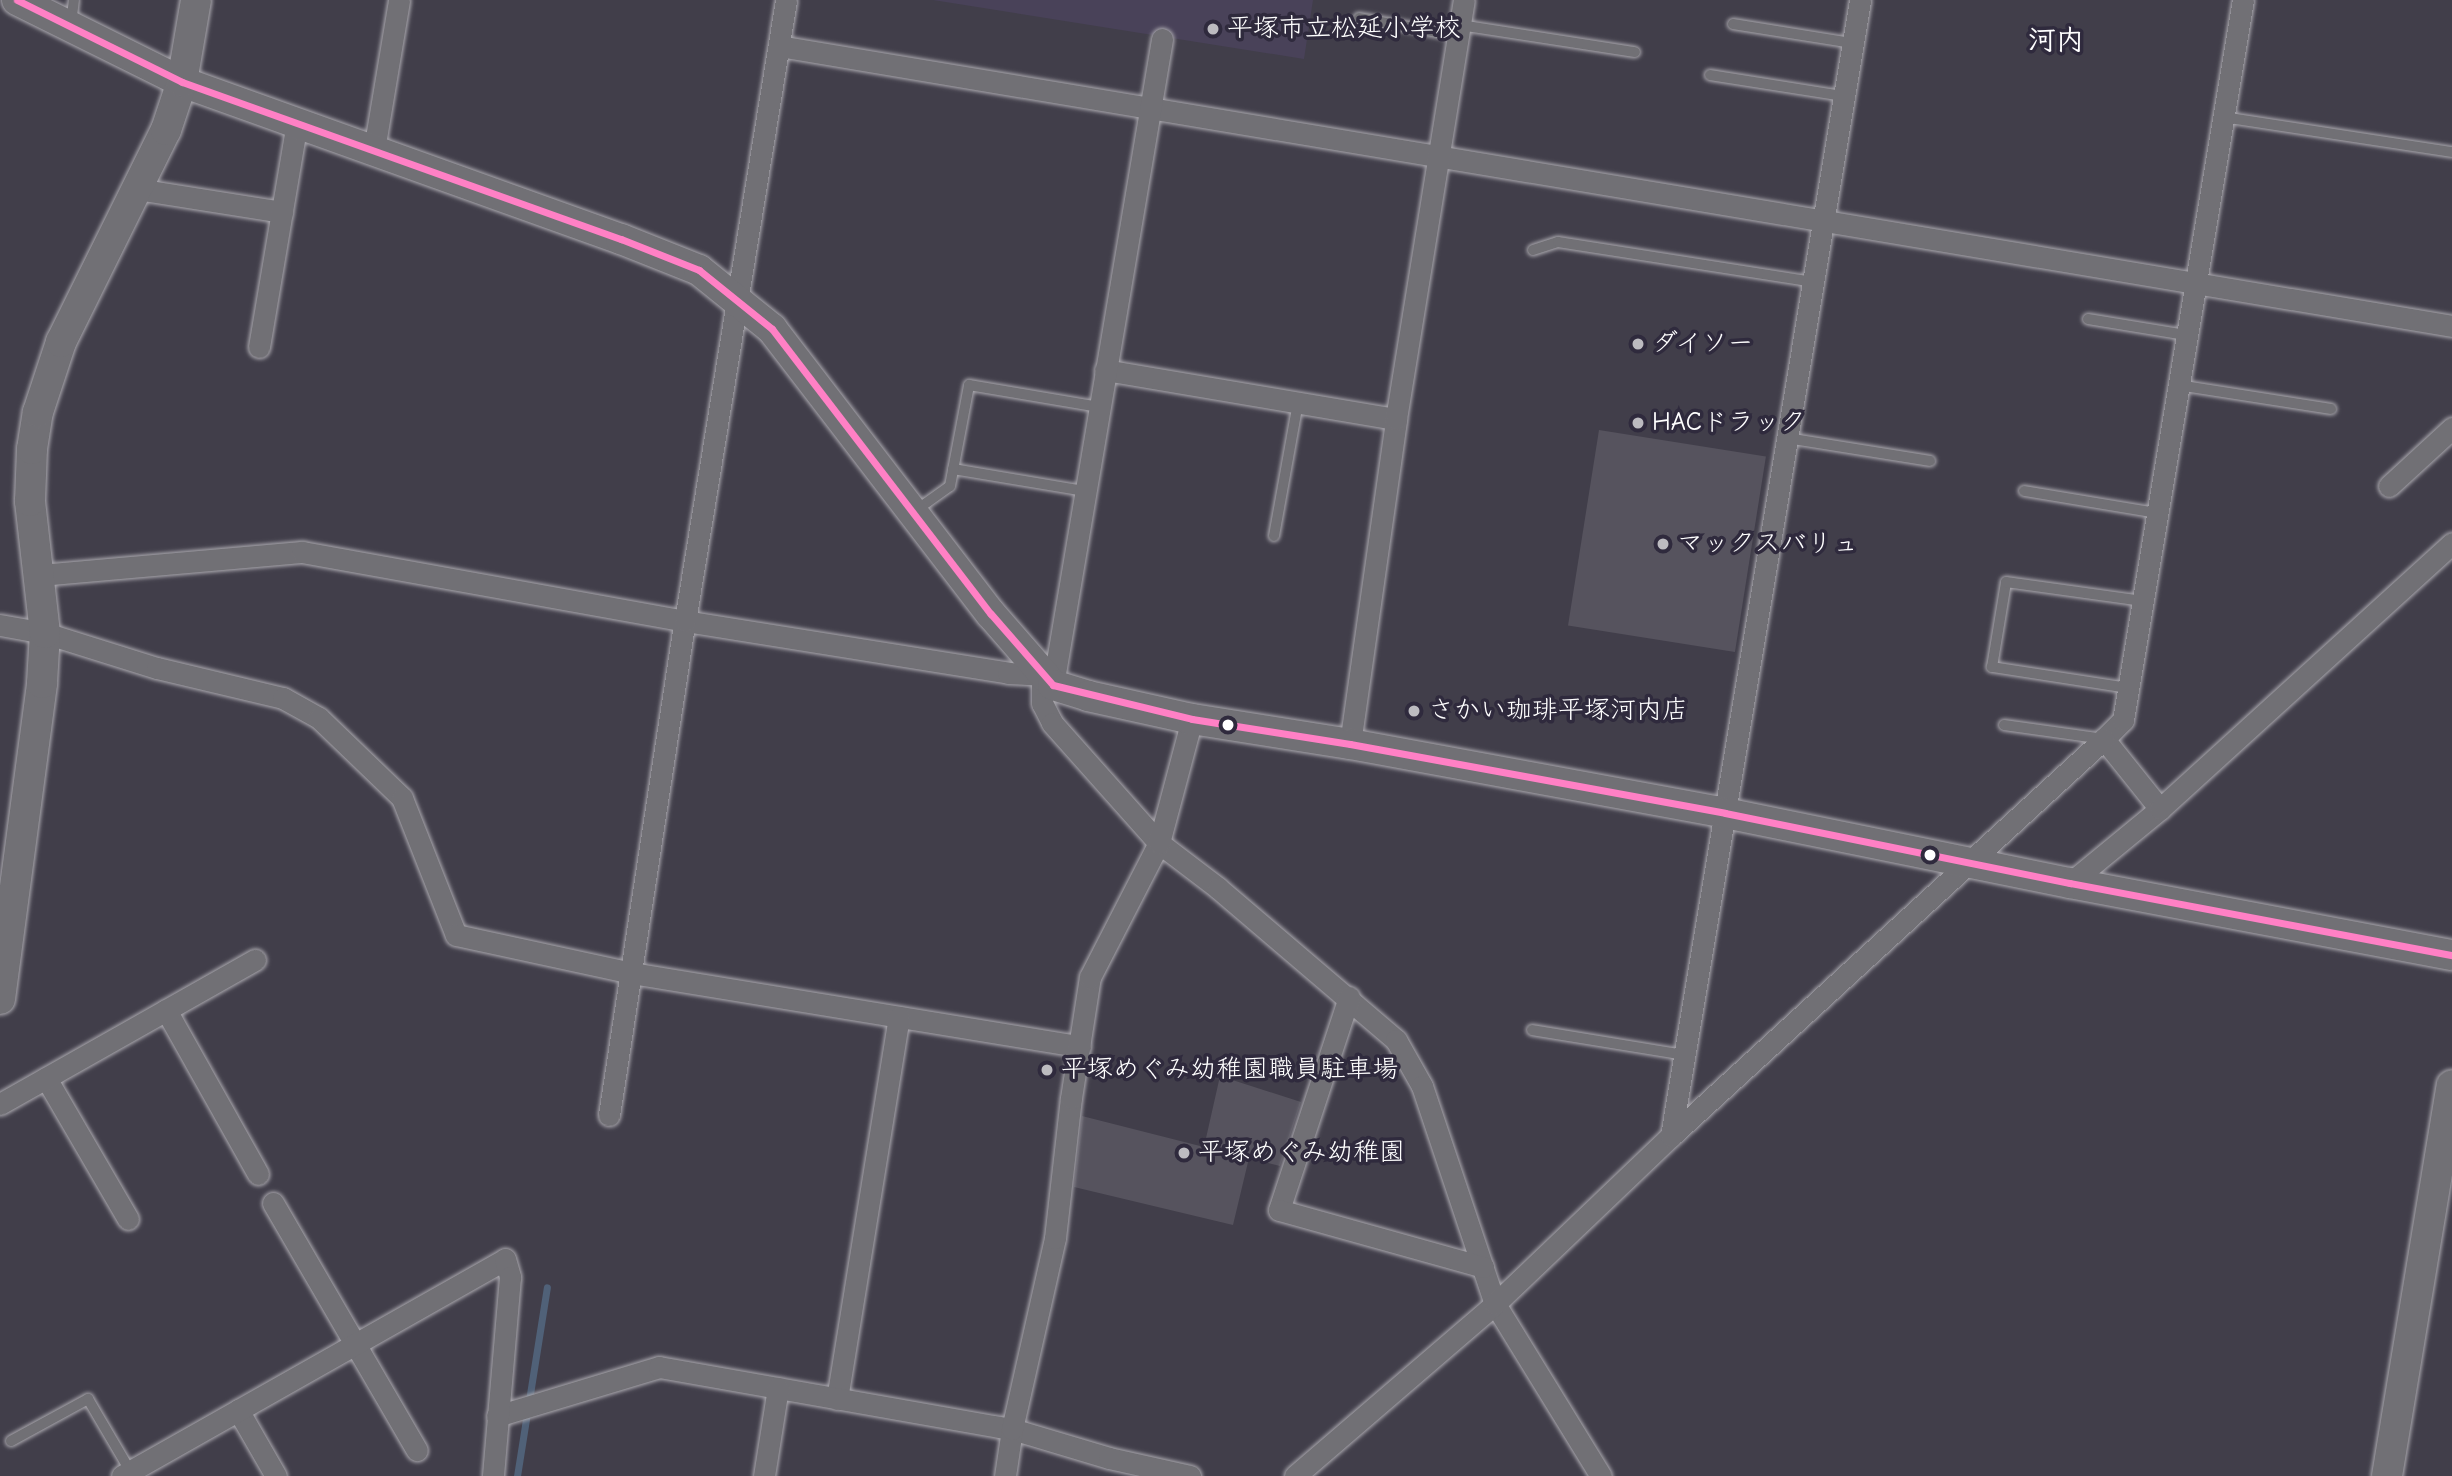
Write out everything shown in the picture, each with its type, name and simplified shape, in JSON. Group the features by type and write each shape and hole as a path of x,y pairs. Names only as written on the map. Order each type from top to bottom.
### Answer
{"street":[{"path":"17,0 72,13 182,82 699,270 772,329 1047,680"},
{"path":"0,999 6,908 43,683 45,634 30,501 32,449 38,412 61,342 166,130 182,82 196,0"},
{"path":"374,150 399,0"},
{"path":"609,1115 685,621 786,0"},
{"path":"1350,744 1396,419 1464,0"},
{"path":"1671,1136 1860,0"},
{"path":"1295,1476 1494,1304 1671,1136 2123,720 2243,0"},
{"path":"1163,39 1085,491 1042,703 1052,723 1159,843 1349,997 1396,1040 1422,1086 1494,1304 1601,1476"},
{"path":"779,46 2452,326"},
{"path":"259,347 297,123"},
{"path":"137,189 282,212"},
{"path":"1105,370 1396,419"},
{"path":"2389,486 2452,428"},
{"path":"2070,883 2160,809 2452,543"},
{"path":"39,575 302,552 685,621 1047,680 1088,696 1192,719 1350,744 1725,813 2070,883 2452,955"},
{"path":"0,625 45,634 157,668 283,698 319,718 402,798 457,935 632,973 1080,1046"},
{"path":"1005,1476 1012,1429 1055,1238 1090,977 1159,843 1192,719"},
{"path":"2104,739 2160,809"},
{"path":"0,1104 255,960"},
{"path":"1349,997 1279,1210 1483,1267"},
{"path":"166,1010 258,1174"},
{"path":"837,1398 899,1017"},
{"path":"46,1078 128,1219"},
{"path":"2387,1476 2452,1085"},
{"path":"273,1203 417,1450"},
{"path":"129,1474 505,1259 510,1277 493,1476"},
{"path":"497,1416 659,1367 1012,1429 1109,1458 1190,1476"},
{"path":"764,1476 778,1388"},
{"path":"239,1410 276,1476"}],"lane":[{"path":"1359,18 1635,52"},
{"path":"1733,24 1853,43"},
{"path":"1710,75 1843,96"},
{"path":"2222,117 2452,152"},
{"path":"1533,250 1558,242 1813,282"},
{"path":"2088,318 2186,335"},
{"path":"914,513 950,486 969,385 1099,407"},
{"path":"2178,385 2331,409"},
{"path":"1274,536 1298,402"},
{"path":"1787,438 1930,461"},
{"path":"953,469 1085,491"},
{"path":"2024,491 2157,513"},
{"path":"2128,688 1992,667 2006,582 2143,601"},
{"path":"2004,725 2104,739"},
{"path":"1532,1030 1685,1055"},
{"path":"11,1441 88,1399 129,1474"}],"shaded area":[{"name":"平塚市立松延小学校","path":"933,0 1313,0 1304,59"}],"building":[{"path":"1599,430 1766,456 1735,652 1568,626"},
{"name":"平塚めぐみ幼稚園","path":"1220,1076 1301,1102 1280,1166 1249,1158 1233,1225 1074,1187 1082,1116 1204,1147"}],"waterway":[{"path":"517,1476 547,1287"}],"transit line":[{"path":"17,0 182,82 621,239 699,270 772,329 991,614 1053,685 1192,719 1350,744 1725,813 2070,883 2452,955"}],"place":[{"name":"平塚市立松延小学校","path":"1213,29"},
{"name":"ダイソー","path":"1638,344"},
{"name":"HACドラック","path":"1638,423"},
{"name":"マックスバリュ","path":"1663,544"},
{"name":"さかい珈琲平塚河内店","path":"1414,711"},
{"name":"平塚めぐみ幼稚園職員駐車場","path":"1047,1070"},
{"name":"平塚めぐみ幼稚園","path":"1184,1153"}],"district":[{"name":"河内","path":"2056,40"}]}
